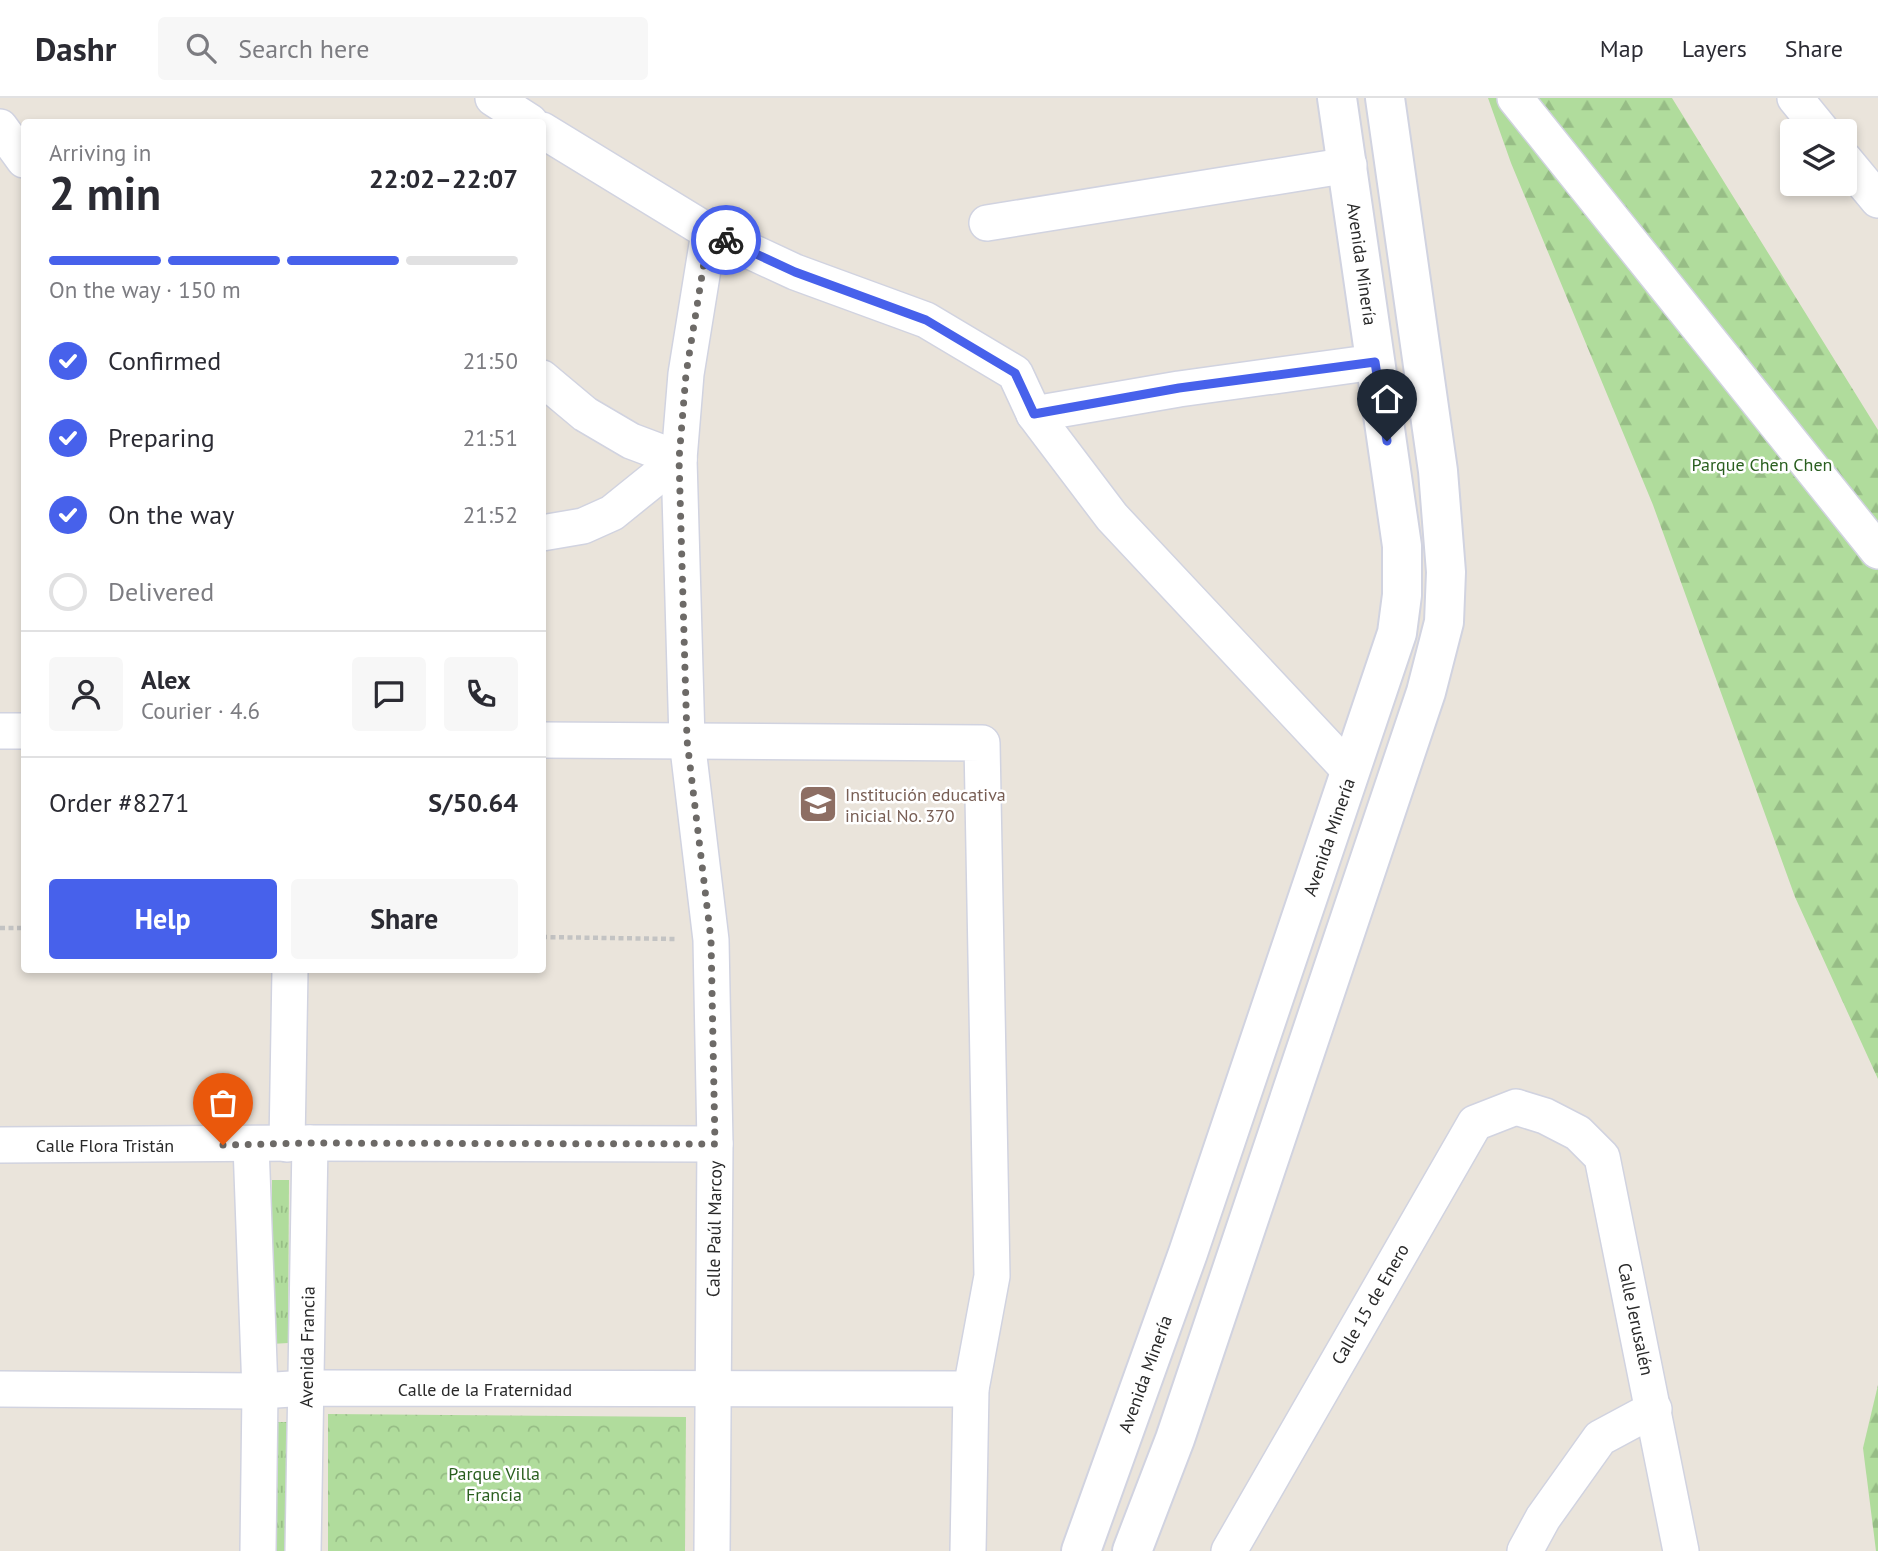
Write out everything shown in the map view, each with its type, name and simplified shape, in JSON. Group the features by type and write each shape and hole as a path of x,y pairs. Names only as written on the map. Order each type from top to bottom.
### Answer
{"main road":[{"name":"Avenida Minería","path":"1081,1551 1188,1253 1397,632 1402,596 1402,546 1349,164 1337,98"},
{"path":"1132,1551 1175,1438 1413,731 1444,622 1446,572 1438,471 1384,98"}],"street":[{"path":"1515,98 1878,551"},
{"path":"1795,98 1812,119"},
{"path":"0,127 21,156"},
{"path":"546,132 709,232 795,272 926,320 1015,373 1034,414 1112,517 1351,772"},
{"path":"986,223 1349,164"},
{"path":"1857,175 1878,200"},
{"name":"Calle Paúl Marcoy","path":"709,232 686,374 679,459 687,740 711,940 715,1144 712,1551"},
{"path":"1034,414 1179,388 1375,362"},
{"path":"546,381 585,414 631,441 679,459"},
{"path":"546,532 583,526 612,513 679,459"},
{"path":"0,731 21,731"},
{"path":"546,740 982,743 992,1276 971,1389 968,1551"},
{"name":"Avenida Francia","path":"290,973 307,1388 303,1551"},
{"name":"Calle 15 de Enero","path":"1229,1551 1475,1123 1516,1107 1545,1116"},
{"name":"Calle Jerusalén","path":"1545,1116 1578,1133 1602,1157 1681,1551"},
{"name":"Calle Flora Tristán","path":"0,1145 715,1144"},
{"path":"251,1145 260,1391 258,1551"},
{"name":"Calle de la Fraternidad","path":"0,1389 971,1389"},
{"path":"1525,1551 1543,1518 1600,1438 1608,1431 1654,1409"}],"path":[{"path":"0,928 21,928"},
{"path":"546,937 711,940"}],"green space":[{"name":"Parque Chen Chen","path":"1488,98 1672,98 1878,430 1878,1079 1795,897 1653,505 1511,163"},
{"path":"272,1180 289,1180 288,1343 271,1344"},
{"path":"1878,1385 1878,1551 1876,1551 1863,1448"},
{"name":"Parque Villa Francia","path":"328,1414 686,1417 685,1551 328,1551"},
{"path":"273,1422 287,1422 286,1551 272,1551"}],"way so far":[{"path":"223,1145 715,1144 711,940 687,740 679,459 686,374 709,232 726,240"}],"place":[{"name":"Institución educativa inicial No. 370","path":"818,804"}],"route":[{"path":"726,240 795,272 926,320 1015,373 1034,414 1179,388 1375,362 1387,441"}]}
